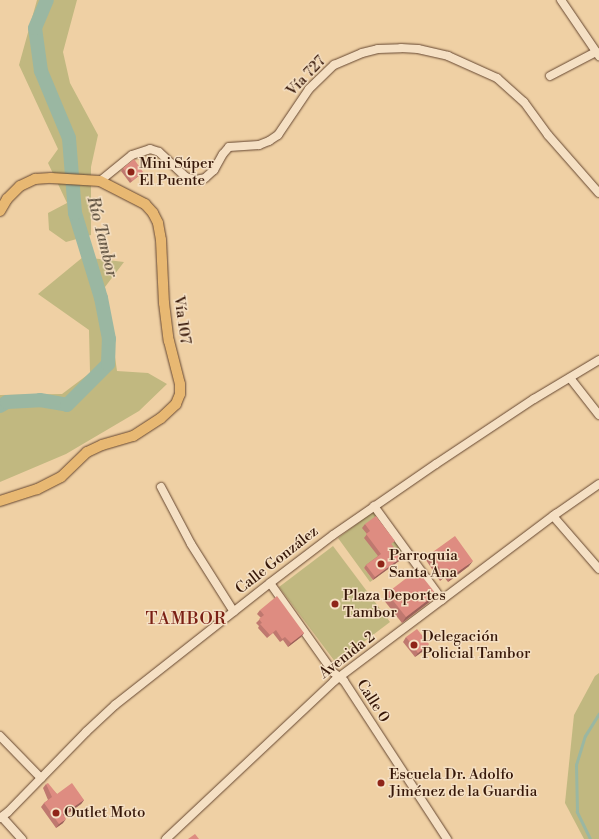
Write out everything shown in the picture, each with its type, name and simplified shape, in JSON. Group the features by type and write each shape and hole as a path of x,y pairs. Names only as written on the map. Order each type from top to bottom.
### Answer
{"main road":[{"name":"Vía 107","path":"0,211 7,199 20,186 35,179 51,178 100,181 145,204 153,212 158,223 161,240 164,303 180,394 176,404 161,418 133,436 102,445 87,452 61,476 37,489 0,501"}],"street":[{"path":"550,76 598,54 561,0"},
{"name":"Vía 727","path":"100,181 132,155 146,150 159,152 190,179 205,178 214,170 223,154 229,148 259,145 269,142 278,135 309,89 334,65 362,53 378,49 401,48 418,49 448,56 497,78 524,102 548,135 599,193"},
{"path":"0,198 20,186"},
{"name":"Calle González","path":"1,817 115,705 270,583 374,506 534,399 599,360"},
{"path":"570,378 599,415"},
{"name":"Avenida 2","path":"166,839 339,677 553,516 599,484"},
{"path":"162,487 190,544 234,612"},
{"path":"374,506 442,600"},
{"path":"553,516 599,570"},
{"name":"Calle 0","path":"270,583 339,677 344,681 447,839"},
{"path":"0,736 41,778"},
{"path":"1,817 22,839"}],"shaded area":[{"path":"37,0 77,0 63,52 70,83 98,135 91,167 91,235 66,242 49,230 48,213 67,203 48,163 58,149 19,65"},
{"path":"83,257 124,262 105,287 117,371 148,373 167,384 139,411 66,454 0,482 0,395 62,394 90,373 89,330 38,294"},
{"path":"373,512 407,555 399,561 390,549 364,568 373,580 370,582 338,538"},
{"name":"Plaza Deportes Tambor","path":"333,546 390,622 336,663 279,587"},
{"path":"599,673 599,839 584,839 565,803 574,715 595,676"}],"building":[{"name":"Mini Súper El Puente","path":"134,159 143,172 132,181 123,168"},
{"path":"376,516 395,541 391,544 402,557 375,577 366,565 381,554 366,534 370,531 365,524"},
{"path":"455,536 473,561 452,576 449,572 444,575 430,554"},
{"path":"417,570 436,594 406,617 387,593"},
{"path":"277,596 304,633 291,643 285,637 282,639 276,630 270,635 260,624 262,623 259,619 264,615 260,610"},
{"path":"417,629 429,644 418,653 406,637"},
{"name":"Outlet Moto","path":"48,783 57,794 72,783 84,800 63,814 66,819 59,824 44,803 52,797 46,784"},
{"path":"195,834 199,839 188,839"}],"waterway":[{"name":"Río Tambor","path":"0,406 7,402 40,400 67,405 108,364 109,339 101,298 75,213 69,138 41,71 35,28 47,0"},
{"path":"590,839 577,812 576,765 585,736 599,714"}],"place":[{"name":"Mini Súper El Puente","path":"131,172"},
{"name":"Parroquia Santa Ana","path":"381,564"},
{"name":"Plaza Deportes Tambor","path":"335,604"},
{"name":"Delegación Policial Tambor","path":"414,645"},
{"name":"Escuela Dr. Adolfo Jiménez de la Guardia","path":"381,783"},
{"name":"Outlet Moto","path":"56,813"}],"district":[{"name":"TAMBOR","path":"186,620"}]}
